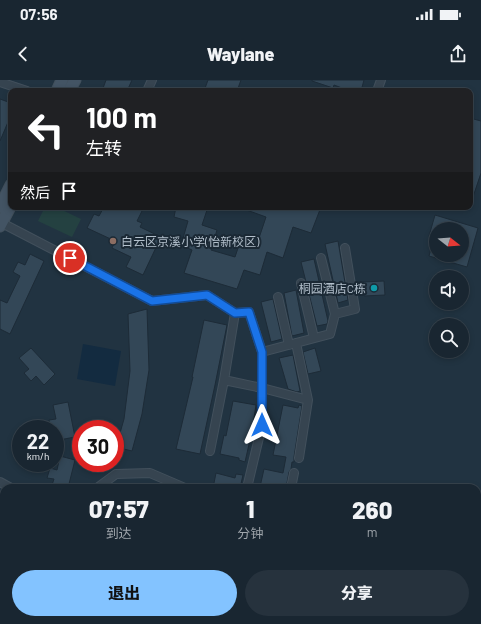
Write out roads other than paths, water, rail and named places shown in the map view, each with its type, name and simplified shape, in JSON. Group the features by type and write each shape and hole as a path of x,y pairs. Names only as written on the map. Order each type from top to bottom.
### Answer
{"main road":[{"path":"0,207 8,191"},
{"path":"1,224 8,210"}],"street":[{"path":"0,82 18,88"},
{"path":"1,224 152,301 207,295 235,313 249,312 262,352 262,425 248,484"},
{"path":"335,314 355,309 345,248"},
{"path":"262,352 330,334 335,314 321,258"},
{"path":"301,283 314,338"},
{"path":"278,297 308,400 298,458"},
{"path":"210,451 235,313"},
{"path":"224,380 308,400"},
{"path":"102,484 116,474 150,473 176,484"},
{"path":"292,484 294,473"}],"water":[{"path":"83,344 121,351 115,386 77,379"}],"place":[{"name":"白云区京溪小学(怡新校区)","path":"113,241"},
{"name":"桐园酒店C栋","path":"374,288"}]}
